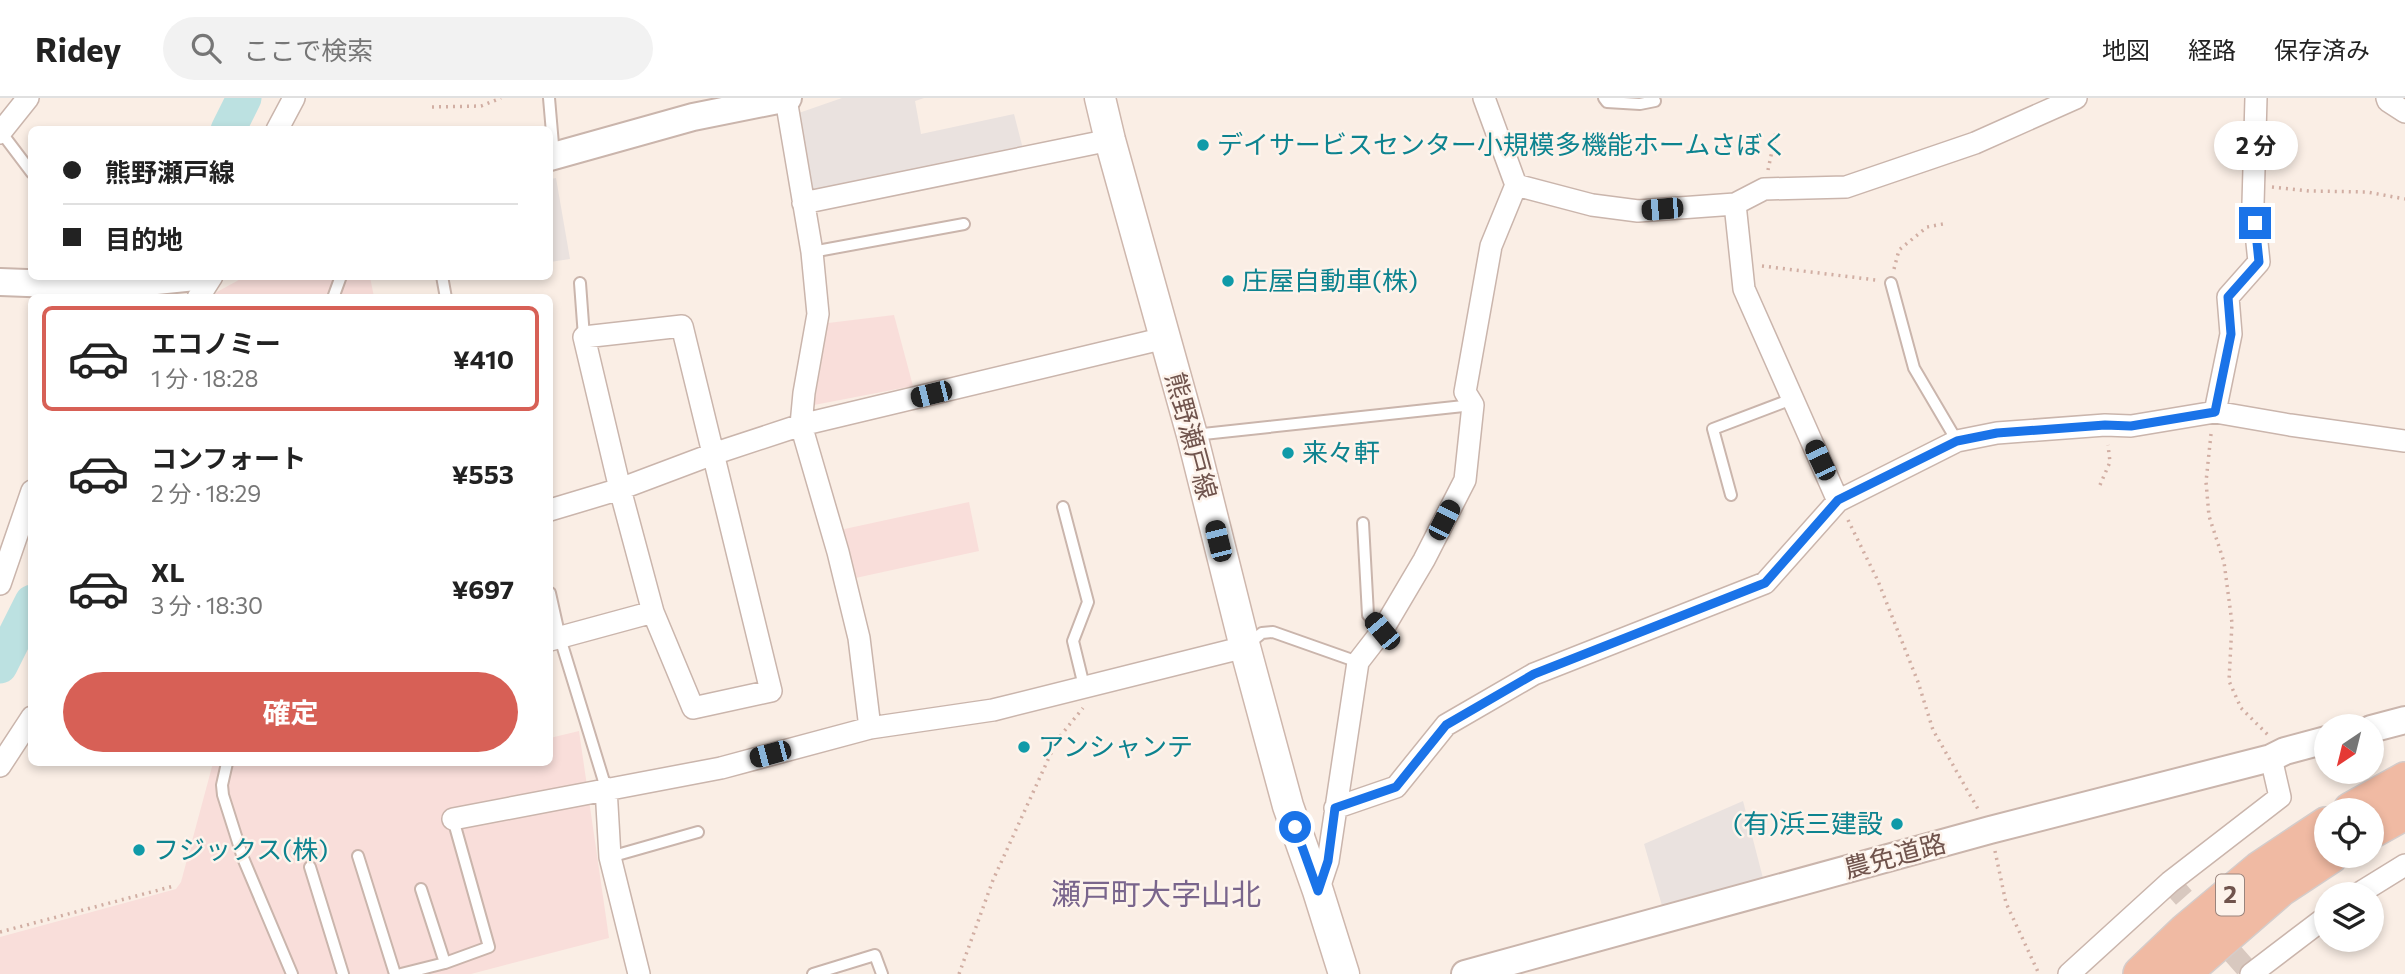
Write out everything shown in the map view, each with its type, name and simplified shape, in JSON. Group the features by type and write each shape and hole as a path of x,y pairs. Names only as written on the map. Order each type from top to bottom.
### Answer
{"highway":[{"path":"2373,798 2405,780"},
{"path":"2384,824 2405,812"},
{"name":"2","path":"2141,974 2260,869 2314,833"},
{"name":"2","path":"2182,974 2280,889 2314,867"}],"main road":[{"name":"熊野瀬戸線","path":"1100,98 1192,435 1244,647 1288,806 1344,974"}],"street":[{"path":"0,132 28,98"},
{"path":"279,126 294,98"},
{"path":"553,157 690,108 787,98 812,253 818,314 801,425 838,552 859,638 870,728"},
{"path":"1318,891 1328,861 1358,662 1382,631 1424,560 1465,480 1473,405 1465,392 1491,246 1516,185 1484,98"},
{"path":"1516,185 1592,205 1638,211 1735,204 1764,190 1846,187 1975,143 2076,98"},
{"path":"2215,412 2231,334 2228,297 2259,262 2254,185 2256,98"},
{"path":"2388,98 2388,102 2405,112"},
{"path":"803,203 1110,140"},
{"path":"1735,204 1744,289 1838,500"},
{"path":"0,282 109,289 176,280"},
{"path":"682,326 713,454 771,691 693,708 653,612 584,337 682,326"},
{"path":"553,509 620,489 801,425 1165,338"},
{"path":"1335,808 1396,787 1446,725 1534,674 1765,583 1838,500 1957,441 1997,433 2105,425 2131,426 2215,412 2405,441"},
{"path":"0,584 28,503"},
{"path":"555,639 653,612"},
{"path":"453,819 720,768 870,728 993,710 1244,647"},
{"path":"2384,726 2405,720"},
{"path":"0,766 28,723"},
{"name":"農免道路","path":"1465,974 2314,744"},
{"path":"2069,974 2170,882 2280,797 2278,755"},
{"path":"606,789 610,857 639,974"},
{"path":"2377,882 2405,864"},
{"path":"2251,974 2314,926"}],"lane":[{"path":"549,98 550,126"},
{"path":"1604,98 1607,102 1640,104 1655,101"},
{"path":"0,132 28,168"},
{"path":"812,253 964,224"},
{"path":"580,283 584,337"},
{"path":"1891,283 1914,368 1957,441"},
{"path":"1731,495 1713,429 1792,399"},
{"path":"1192,435 1473,405"},
{"path":"1063,507 1088,602 1073,641 1095,683"},
{"path":"1363,523 1368,615 1382,631"},
{"path":"553,621 555,639 606,789"},
{"path":"1244,647 1262,633 1273,632 1358,662"},
{"path":"226,766 222,785 223,795 243,859 292,974"},
{"path":"358,856 398,974 489,947 453,819"},
{"path":"610,857 698,832"},
{"path":"310,867 343,974"},
{"path":"421,889 445,962"},
{"path":"813,974 875,955 882,974"}],"path":[{"path":"432,107 481,106 501,98"},
{"path":"1764,190 1776,132"},
{"path":"2254,185 2309,191 2367,192 2405,200"},
{"path":"1741,263 1891,283 1899,250 1927,227 1943,224"},
{"path":"2215,412 2208,449 2206,482 2209,516 2224,562 2232,623 2229,681 2241,708 2278,755"},
{"path":"2100,485 2110,462 2105,425"},
{"path":"1838,500 1878,581 1918,682 1933,730 1990,830 2007,903 2039,974"},
{"path":"959,974 992,880 1057,740 1095,683"},
{"path":"0,932 174,886"}],"shaded area":[{"path":"842,98 924,98 915,101 921,134 1014,114 1023,149 808,193 793,115"},
{"path":"553,178 556,178 570,259 553,262"},
{"path":"239,280 371,280 373,294 213,294"},
{"path":"894,315 913,386 814,405 828,323"},
{"path":"969,502 979,551 851,579 840,530"},
{"path":"579,731 609,938 471,974 0,974 0,937 176,889 181,882 212,766 553,766 553,737"},
{"path":"1743,801 1764,882 1663,909 1644,844"}],"waterway":[{"path":"230,126 244,98"},
{"path":"0,666 28,610"}],"tunnel":[{"path":"2170,882 2251,974"}],"place":[{"name":"デイサービスセンター小規模多機能ホームさぼく","path":"1203,145"},
{"name":"庄屋自動車(株)","path":"1228,281"},
{"name":"来々軒","path":"1288,453"},
{"name":"アンシャンテ","path":"1024,747"},
{"name":"(有)浜三建設","path":"1897,824"},
{"name":"フジックス(株)","path":"139,850"}],"district":[{"name":"瀬戸町大字山北","path":"1156,895"}],"route":[{"path":"1295,827 1318,891 1328,861 1335,808 1396,787 1446,725 1534,674 1765,583 1838,500 1957,441 1997,433 2105,425 2131,426 2215,412 2231,334 2228,297 2259,262 2255,223"}]}
